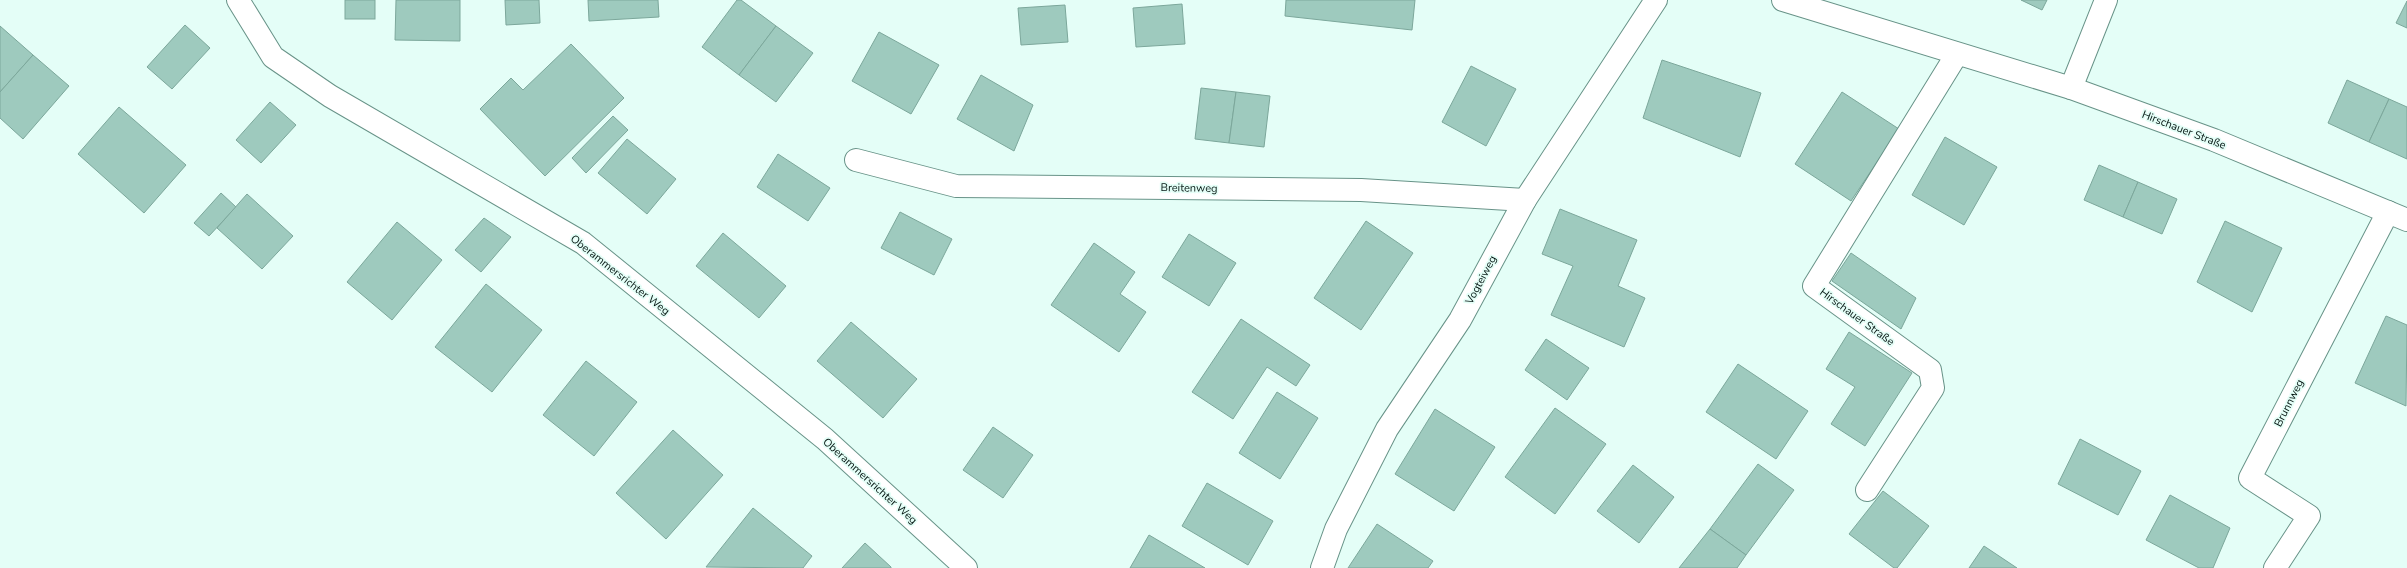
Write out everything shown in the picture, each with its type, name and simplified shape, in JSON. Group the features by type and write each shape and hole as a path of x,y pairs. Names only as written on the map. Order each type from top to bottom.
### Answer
{"street":[{"name":"Oberammersrichter Weg","path":"238,0 273,57 330,96 582,242 825,439 966,568"},
{"name":"Vogteiweg","path":"1322,568 1336,529 1387,429 1460,320 1524,200 1656,0"},
{"name":"Hirschauer Straße","path":"1783,0 2070,88 2214,140 2398,216"},
{"path":"2070,88 2106,0"},
{"name":"Hirschauer Straße","path":"1867,490 1932,388 1930,370 1814,286 1957,54"},
{"name":"Breitenweg","path":"856,160 956,186 1353,190 1524,200"},
{"name":"Brunnweg","path":"2275,568 2308,516 2250,478 2398,216"}],"building":[{"path":"345,0 375,0 375,19 345,19"},
{"path":"396,0 460,0 460,41 395,40"},
{"path":"505,0 539,0 540,23 506,25"},
{"path":"588,0 658,0 659,17 589,21"},
{"path":"737,0 741,0 776,26 739,75 702,47"},
{"path":"1286,0 1415,0 1412,30 1285,16"},
{"path":"2021,0 2047,0 2042,10"},
{"path":"2407,1 2407,28 2396,23"},
{"path":"1182,4 1185,44 1136,47 1133,8"},
{"path":"1065,5 1068,42 1021,45 1018,8"},
{"path":"185,25 210,48 172,89 147,67"},
{"path":"0,26 33,55 0,92"},
{"path":"776,26 813,53 776,102 739,75"},
{"path":"879,32 939,65 911,114 852,81"},
{"path":"571,44 624,98 545,176 480,109 511,78 523,90"},
{"path":"33,55 69,86 23,139 0,118 0,92"},
{"path":"1662,60 1761,93 1740,157 1643,118"},
{"path":"1471,66 1516,89 1486,146 1442,122"},
{"path":"981,75 1033,105 1014,151 957,119"},
{"path":"2347,80 2389,99 2369,142 2328,123"},
{"path":"1201,88 1236,92 1229,143 1195,139"},
{"path":"1236,92 1270,96 1264,147 1229,143"},
{"path":"1842,92 1899,129 1851,201 1795,164"},
{"path":"2389,99 2407,107 2407,159 2369,142"},
{"path":"270,102 296,125 261,163 236,140"},
{"path":"119,107 186,165 144,213 78,154"},
{"path":"613,116 628,130 586,173 572,158"},
{"path":"1945,137 1997,167 1964,225 1912,195"},
{"path":"627,139 676,179 647,214 598,173"},
{"path":"778,154 830,188 808,221 757,187"},
{"path":"2099,165 2138,182 2123,217 2084,200"},
{"path":"2138,182 2177,199 2162,234 2123,217"},
{"path":"221,193 236,207 209,236 194,223"},
{"path":"247,194 293,236 262,269 217,228"},
{"path":"1560,209 1637,240 1618,286 1645,298 1624,347 1551,315 1573,266 1542,254"},
{"path":"900,212 952,239 934,275 881,248"},
{"path":"484,218 511,237 481,272 455,250"},
{"path":"1366,221 1413,253 1361,330 1314,298"},
{"path":"2225,221 2282,248 2252,312 2197,282"},
{"path":"397,222 442,260 392,320 347,282"},
{"path":"723,233 786,286 759,318 696,266"},
{"path":"1189,234 1236,263 1209,306 1162,277"},
{"path":"1094,243 1135,272 1120,294 1146,312 1119,352 1051,305"},
{"path":"1851,253 1916,298 1901,329 1832,281"},
{"path":"486,284 542,330 492,392 435,347"},
{"path":"2386,316 2407,325 2406,406 2355,383"},
{"path":"1241,319 1310,365 1296,386 1267,367 1233,419 1192,392"},
{"path":"851,322 917,379 883,418 817,361"},
{"path":"1849,332 1912,373 1865,446 1831,424 1855,387 1826,369"},
{"path":"1546,339 1589,368 1567,400 1525,370"},
{"path":"586,361 637,402 594,456 543,415"},
{"path":"1738,364 1808,411 1776,459 1706,412"},
{"path":"1277,392 1318,418 1280,479 1239,453"},
{"path":"1555,408 1606,444 1555,514 1505,477"},
{"path":"1435,409 1495,447 1454,511 1395,474"},
{"path":"993,427 1033,455 1003,498 963,470"},
{"path":"673,430 723,475 666,539 616,493"},
{"path":"2080,439 2141,471 2118,515 2058,484"},
{"path":"1758,464 1794,490 1746,555 1710,529"},
{"path":"1633,465 1674,497 1639,543 1597,511"},
{"path":"1207,483 1273,521 1248,565 1182,526"},
{"path":"1883,491 1929,526 1897,568 1894,568 1849,534"},
{"path":"2170,495 2230,528 2213,568 2199,568 2146,540"},
{"path":"753,508 812,556 803,568 706,567"},
{"path":"1377,524 1433,561 1428,568 1348,568"},
{"path":"1710,529 1746,555 1737,568 1679,568"},
{"path":"1149,535 1205,568 1130,568"},
{"path":"865,543 891,567 891,568 842,568"},
{"path":"1984,546 2017,568 1969,568"}]}
